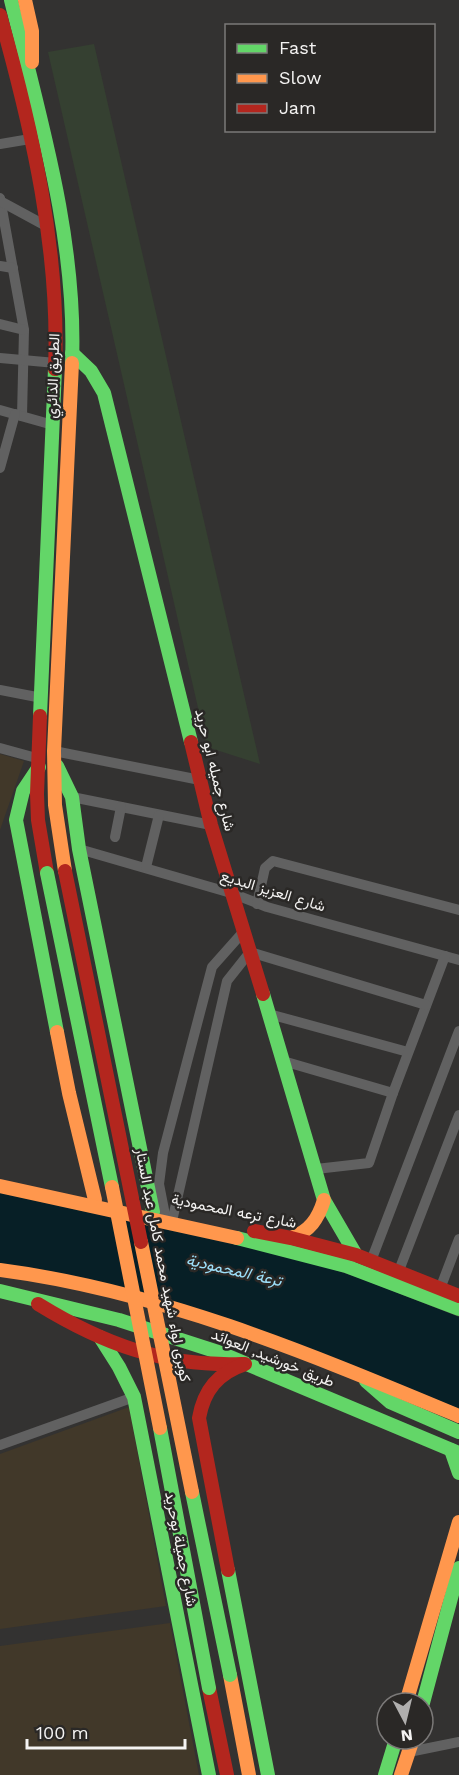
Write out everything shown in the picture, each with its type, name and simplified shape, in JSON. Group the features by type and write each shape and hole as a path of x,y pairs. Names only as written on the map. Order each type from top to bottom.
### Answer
{"main road":[{"name":"الطريق الدائري","path":"10,0 44,137 63,231 68,271 72,353 54,756"},
{"path":"25,0 32,31 33,56 30,81"},
{"name":"الطريق الدائري","path":"0,15 14,64 48,227 56,295 56,363 40,763"},
{"name":"شارع جميله ابو حريد","path":"72,353 94,372 104,393 211,825 284,1061 324,1200 356,1255"},
{"path":"54,756 72,797 79,849 131,1105 164,1215"},
{"name":"كوبرى لواء شهيد محمد كامل عبد الستار","path":"54,756 55,805 65,871 249,1775"},
{"path":"40,763 38,820 47,873 145,1345 227,1775"},
{"path":"40,763 22,791 16,820 73,1110 95,1200"},
{"path":"73,1110 87,1117 103,1119 118,1114 131,1105"},
{"name":"شارع ترعه المحمودية","path":"0,1176 164,1215 291,1238 356,1255 459,1296"},
{"path":"0,1186 297,1252 346,1266 459,1309"},
{"path":"291,1238 307,1231 313,1225 324,1200"},
{"name":"طريق خورشيد, العوائد","path":"0,1270 78,1281 151,1299 202,1315 360,1374 459,1416"},
{"name":"طريق خورشيد, العوائد","path":"0,1291 169,1335 245,1364 455,1452"},
{"path":"26,1296 61,1318 130,1348 182,1362 213,1366 245,1364"},
{"name":"شارع جميلة بوحريد","path":"100,1336 134,1397 209,1775"},
{"path":"245,1364 229,1369 211,1385 202,1400 199,1418 268,1775"},
{"path":"360,1374 373,1389 390,1402 459,1432"},
{"path":"455,1452 459,1473"},
{"path":"410,1691 458,1531"},
{"path":"426,1691 459,1568"},
{"path":"385,1775 392,1751"},
{"path":"401,1775 409,1751"}],"street":[{"path":"0,144 30,139"},
{"path":"0,200 48,227"},
{"path":"0,200 4,242 13,268 24,330 18,415 0,468"},
{"path":"0,266 13,268"},
{"path":"0,324 24,330"},
{"path":"0,358 22,362 56,363"},
{"path":"0,410 53,425"},
{"path":"0,690 42,698"},
{"path":"0,748 40,763"},
{"path":"54,756 200,780"},
{"path":"72,797 211,825"},
{"path":"115,837 121,807"},
{"path":"146,867 159,815"},
{"name":"شارع العزيز البديع","path":"79,849 231,893 257,904 459,960"},
{"path":"257,904 265,868 273,861 459,910"},
{"path":"164,1215 159,1184 161,1160 212,967 244,932"},
{"path":"164,1215 227,981 250,952 426,1005"},
{"path":"316,1169 369,1162 445,956"},
{"path":"269,1014 408,1052"},
{"path":"371,1261 459,1031"},
{"path":"284,1061 393,1093"},
{"path":"398,1273 459,1115"},
{"path":"440,1289 459,1239"},
{"path":"0,1445 134,1397"},
{"path":"435,1744 459,1742"}],"shaded area":[{"path":"0,754 24,761 0,830"},
{"path":"129,1407 166,1606 0,1629 0,1454"},
{"path":"170,1623 199,1775 0,1775 0,1646"}],"green space":[{"path":"94,44 260,764 207,747 48,52"}],"water":[{"name":"ترعة المحمودية","path":"0,1191 290,1255 362,1279 459,1317 459,1409 367,1371 0,1264"}],"traffic: fast":[{"path":"11,0 44,134 63,225 69,271 72,363"},
{"path":"72,353 91,371 104,393 191,742"},
{"path":"40,716 55,369"},
{"path":"57,766 72,797 79,849 153,1212"},
{"path":"39,767 23,791 16,820 57,1032"},
{"path":"47,873 112,1187"},
{"path":"263,994 324,1200 356,1255"},
{"path":"237,1238 346,1266 459,1309"},
{"path":"0,1291 119,1320 218,1352 459,1453"},
{"path":"100,1337 134,1397 209,1775"},
{"path":"366,1381 390,1402 459,1432"},
{"path":"160,1428 209,1688"},
{"path":"451,1450 459,1473"},
{"path":"192,1492 230,1675"},
{"path":"426,1691 459,1568"},
{"path":"228,1570 268,1775"},
{"path":"385,1775 392,1751"}],"traffic: slow":[{"path":"25,0 32,31 32,62"},
{"path":"65,871 55,805 54,751 72,363"},
{"path":"57,1032 95,1200"},
{"path":"0,1186 237,1238"},
{"path":"112,1187 160,1428"},
{"path":"291,1238 312,1224 324,1200"},
{"path":"141,1242 192,1492"},
{"path":"0,1270 60,1280 177,1309 291,1348 459,1416"},
{"path":"410,1691 459,1522"},
{"path":"230,1675 249,1775"},
{"path":"401,1775 409,1751"}],"traffic: jam":[{"path":"0,15 33,146 48,235 53,280 55,369"},
{"path":"40,716 38,820 47,873"},
{"path":"191,742 211,825 263,994"},
{"path":"65,871 141,1242"},
{"path":"254,1231 356,1255 459,1296"},
{"path":"38,1304 86,1331 136,1350 187,1362 242,1364"},
{"path":"228,1570 199,1418 204,1399 214,1384 227,1372 245,1364"},
{"path":"209,1688 227,1775"}]}
